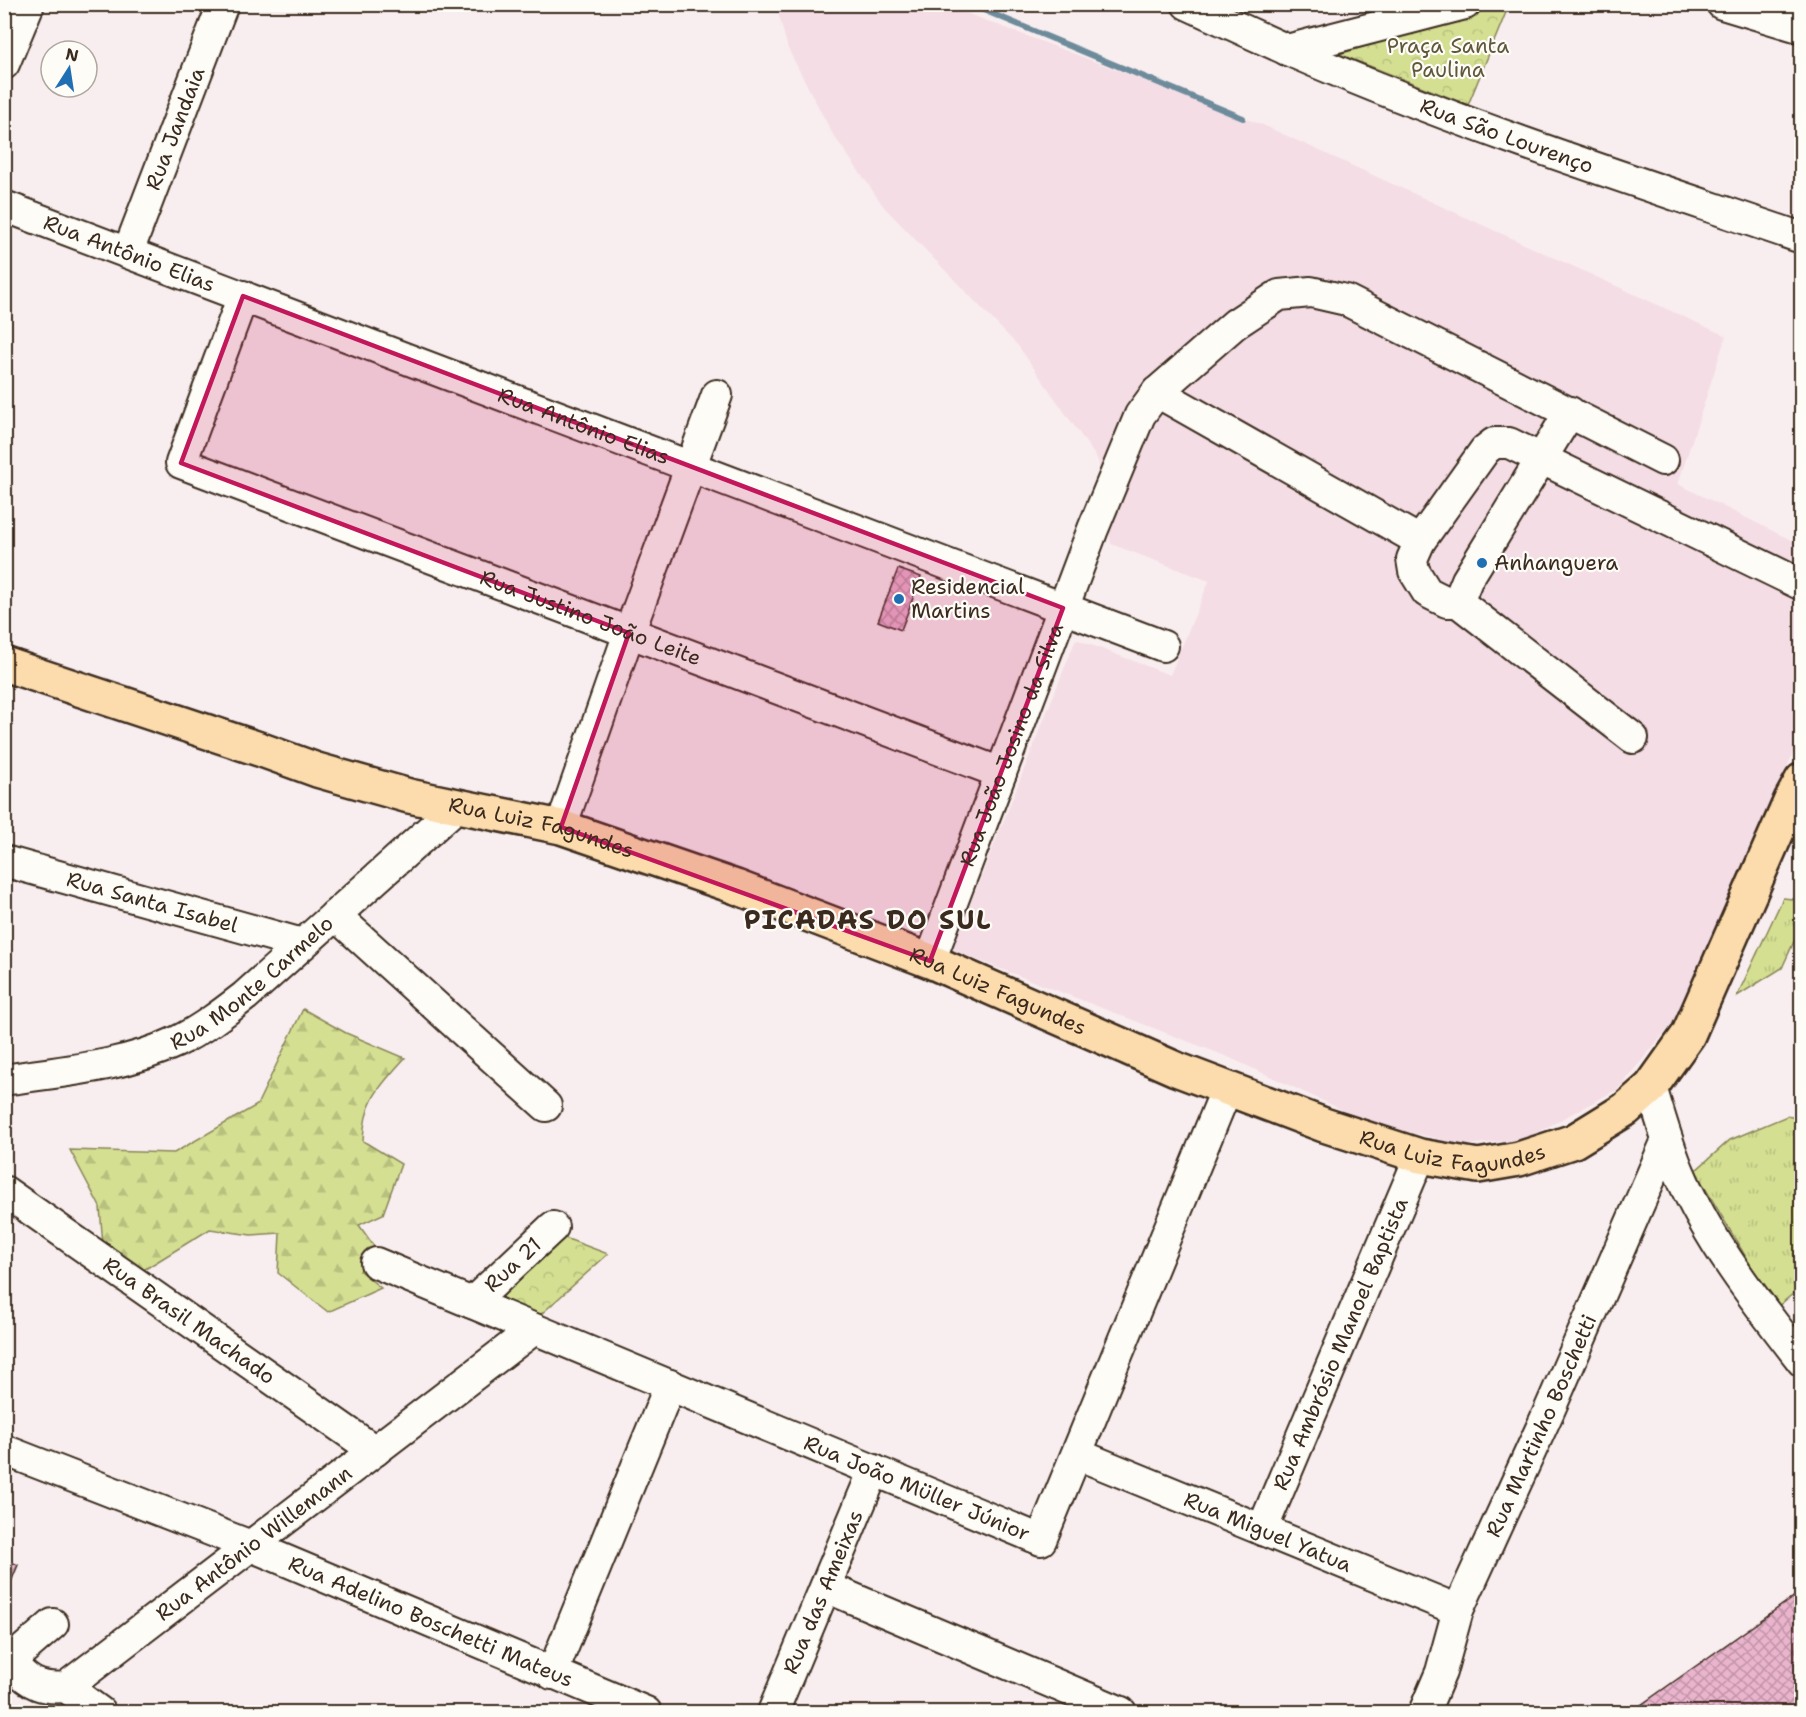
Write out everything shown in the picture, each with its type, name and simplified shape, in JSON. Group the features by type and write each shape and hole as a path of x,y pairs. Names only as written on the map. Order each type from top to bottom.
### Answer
{"main road":[{"name":"Rua Luiz Fagundes","path":"4,664 317,770 409,796 561,827 736,887 930,961 1176,1069 1324,1125 1420,1156 1478,1166 1519,1159 1574,1141 1626,1109 1651,1087 1688,1035 1791,800 1802,780"}],"street":[{"path":"4,64 29,4"},
{"name":"Rua Jandaia","path":"128,252 223,4"},
{"name":"Rua São Lourenço","path":"1187,4 1287,50 1372,85 1521,141 1802,238"},
{"path":"1287,50 1465,4"},
{"path":"1722,4 1802,28"},
{"name":"Rua Antônio Elias","path":"4,206 1163,646"},
{"name":"Rua João Josino da Silva","path":"930,961 1093,529 1140,415 1157,392 1235,324 1279,295 1311,292 1346,300 1663,460"},
{"name":"Rua Justino João Leite","path":"243,296 181,463 1000,773"},
{"path":"1157,392 1420,541"},
{"path":"561,827 629,633 717,395"},
{"path":"1458,602 1467,580 1570,412"},
{"path":"1633,738 1458,602 1447,602 1427,592 1414,571 1412,559 1420,541 1485,450 1494,442 1509,444 1802,585"},
{"name":"Rua Monte Carmelo","path":"4,1080 145,1054 178,1041 214,1020 245,996 457,806"},
{"name":"Rua Santa Isabel","path":"4,861 302,944"},
{"path":"335,915 546,1106"},
{"path":"1651,1087 1680,1175 1713,1236 1802,1361"},
{"name":"Rua João Müller Júnior","path":"376,1263 1041,1540 1227,1088"},
{"name":"Rua Martinho Boschetti","path":"1424,1713 1441,1672 1458,1610 1554,1401 1667,1140"},
{"name":"Rua Ambrósio Manoel Baptista","path":"1262,1530 1420,1156"},
{"name":"Rua Brasil Machado","path":"4,1191 375,1451"},
{"name":"Rua 21","path":"472,1303 553,1227"},
{"name":"Rua Antônio Willemann","path":"66,1687 534,1329"},
{"path":"552,1674 670,1385"},
{"name":"Rua Adelino Boschetti Mateus","path":"4,1450 251,1546 646,1713"},
{"name":"Rua Miguel Yatua","path":"1077,1454 1458,1610"},
{"name":"Rua das Ameixas","path":"773,1713 874,1470"},
{"path":"826,1587 1120,1713"},
{"path":"53,1624 16,1656 15,1667 35,1684 49,1689 66,1687 100,1713"}],"highlighted area":[{"path":"243,296 1063,608 930,961 561,827 629,633 181,463"}],"shaded area":[{"name":"Anhanguera","path":"776,5 945,5 1263,125 1726,336 1678,484 1801,545 1801,736 1672,1024 1618,1089 1525,1139 1466,1145 1373,1124 1228,1057 952,950 1076,639 1170,675 1209,581 1111,544 1098,460 1019,347 884,207 832,133 788,49"}],"green space":[{"name":"Praça Santa Paulina","path":"1509,5 1468,105 1339,54"},
{"path":"1783,898 1801,900 1801,926 1782,968 1737,996"},
{"path":"303,1009 346,1033 405,1058 375,1095 366,1115 364,1127 363,1141 401,1164 383,1214 359,1225 376,1249 360,1271 381,1288 328,1312 278,1273 280,1233 251,1235 210,1229 142,1271 103,1246 100,1207 70,1150 174,1153 257,1105"},
{"path":"1787,1116 1801,1119 1801,1287 1776,1308 1695,1171 1730,1140"},
{"path":"565,1238 608,1254 538,1317 494,1300"}],"building":[{"name":"Residencial Martins","path":"898,569 921,577 901,630 878,621"},
{"path":"4,1559 18,1565 4,1599"},
{"path":"1802,1591 1802,1712 1631,1712"}],"waterway":[{"path":"969,4 1243,118"}],"place":[{"name":"Anhanguera","path":"1482,563"},
{"name":"Residencial Martins","path":"899,599"}],"district":[{"name":"PICADAS DO SUL","path":"868,919"}]}
